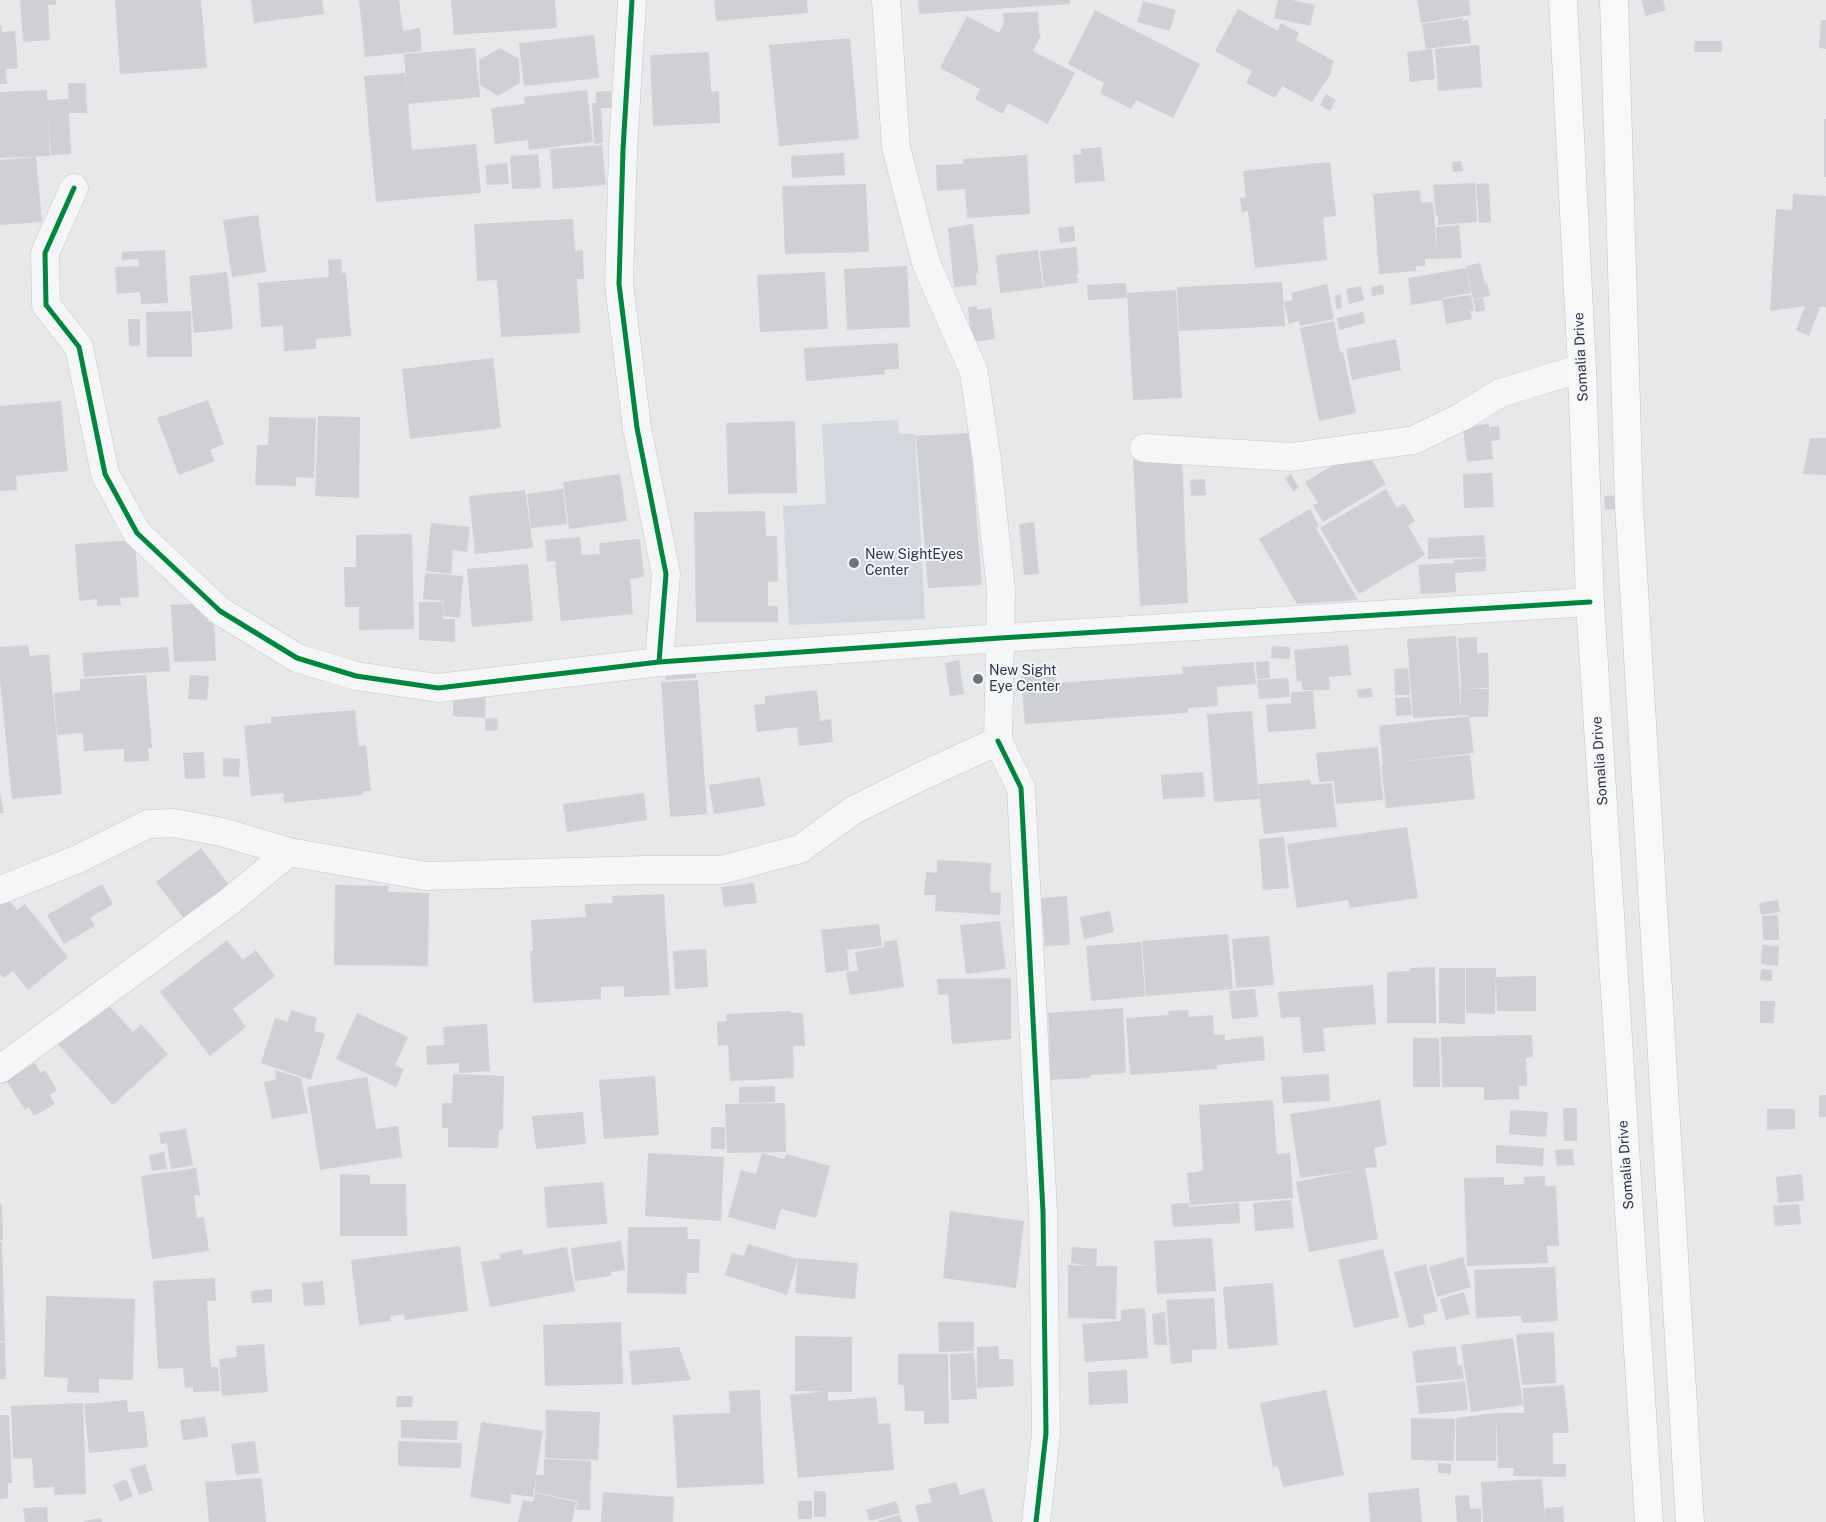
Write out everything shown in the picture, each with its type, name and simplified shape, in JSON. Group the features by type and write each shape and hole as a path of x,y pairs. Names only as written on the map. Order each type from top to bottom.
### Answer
{"main road":[{"name":"Somalia Drive","path":"1563,0 1582,368 1590,602 1649,1522"},
{"path":"1614,0 1629,506 1690,1522"}],"street":[{"path":"632,0 623,150 619,284 638,428 666,574 659,662"},
{"path":"886,0 896,147 926,263 974,372 987,461 1001,590 998,741 1021,788 1043,1212 1046,1433 1036,1522"},
{"path":"74,188 45,253 46,304 79,347 105,474 137,533 220,611 297,658 356,676 438,688 659,662 1000,638 1590,602"},
{"path":"1144,448 1291,457 1414,440 1463,416 1500,393 1582,368"},
{"path":"0,890 78,859 148,824 174,824 222,832 289,852 426,876 645,870 721,870 800,848 852,811 998,741"},
{"path":"0,1069 230,901 289,852"}],"shaded area":[{"name":"New SightEyes Center","path":"898,420 899,434 915,434 925,619 789,625 783,506 826,504 822,424"}],"building":[{"path":"20,0 56,0 56,5 48,5 50,40 23,42"},
{"path":"115,0 201,0 207,68 120,74"},
{"path":"251,0 322,0 324,14 254,23"},
{"path":"359,0 399,0 403,31 420,28 422,51 365,57"},
{"path":"451,0 555,0 557,28 454,35"},
{"path":"714,0 807,0 808,13 716,21"},
{"path":"918,0 1070,0 1070,4 919,14"},
{"path":"1278,0 1292,0 1315,5 1310,26 1274,18"},
{"path":"1417,0 1469,0 1471,15 1421,23"},
{"path":"1641,0 1663,0 1666,10 1646,16"},
{"path":"1143,1 1176,10 1170,31 1137,22"},
{"path":"1238,9 1278,31 1281,23 1299,33 1296,40 1334,61 1330,71 1332,72 1312,102 1282,86 1275,98 1246,83 1252,71 1215,51"},
{"path":"1095,10 1200,64 1173,118 1136,100 1131,109 1100,93 1104,83 1068,64"},
{"path":"1038,12 1039,33 1041,35 1033,51 1075,73 1048,124 1008,103 1003,114 975,99 980,89 940,68 967,16 999,33 1004,23 1003,13"},
{"path":"1463,18 1463,21 1468,20 1471,43 1426,49 1422,24"},
{"path":"1821,20 1826,20 1826,49 1819,48"},
{"path":"0,26 2,26 2,32 15,31 18,68 6,69 7,84 0,84"},
{"path":"594,35 599,78 524,86 519,43"},
{"path":"850,38 859,139 779,146 769,45"},
{"path":"1695,41 1722,41 1722,52 1694,52"},
{"path":"1479,45 1482,87 1438,91 1435,49"},
{"path":"475,48 480,97 408,104 412,150 476,144 481,193 376,202 364,76 405,73 408,99 404,54"},
{"path":"500,48 519,59 520,83 498,96 480,85 479,60"},
{"path":"1432,49 1435,79 1410,82 1407,52"},
{"path":"709,52 711,92 719,91 720,123 653,126 650,55"},
{"path":"68,83 86,83 87,113 69,113 71,154 51,155 48,114 50,156 0,158 0,92 47,90 47,100 68,99 69,110"},
{"path":"587,90 593,142 529,150 528,140 495,144 491,108 525,104 524,97"},
{"path":"611,91 612,108 601,108 603,143 594,144 592,103 596,103 596,92"},
{"path":"1326,94 1336,100 1330,111 1320,105"},
{"path":"1824,119 1826,119 1826,177 1824,177"},
{"path":"602,145 606,185 553,189 550,149"},
{"path":"1101,147 1105,181 1075,183 1073,155 1081,154 1081,149"},
{"path":"844,153 845,175 792,178 791,156"},
{"path":"538,154 541,188 512,189 510,156"},
{"path":"1027,155 1030,214 967,218 965,189 937,191 936,165 963,164 963,159"},
{"path":"36,157 42,222 0,225 0,160"},
{"path":"1461,161 1463,171 1453,172 1452,162"},
{"path":"1330,162 1336,216 1323,218 1327,260 1255,268 1248,211 1242,212 1240,198 1246,197 1243,171"},
{"path":"507,163 509,184 487,185 485,165"},
{"path":"1475,183 1477,222 1438,225 1433,185"},
{"path":"1489,183 1491,222 1479,223 1476,184"},
{"path":"866,184 869,252 785,254 782,186"},
{"path":"1420,190 1421,203 1433,202 1437,252 1436,227 1459,225 1462,258 1425,259 1425,266 1416,266 1416,271 1379,274 1373,194"},
{"path":"1793,194 1826,196 1826,307 1820,307 1809,336 1796,330 1805,306 1770,311 1776,209 1792,210"},
{"path":"258,215 266,272 232,277 223,220"},
{"path":"573,219 575,251 583,250 584,279 577,279 580,333 501,337 497,280 477,281 474,224"},
{"path":"973,224 979,274 976,274 977,285 954,287 948,228"},
{"path":"1074,226 1075,241 1060,243 1058,228"},
{"path":"1076,247 1079,273 1077,274 1078,283 1044,287 1040,251"},
{"path":"165,250 168,303 141,304 140,292 117,294 115,267 139,266 138,259 122,260 122,252"},
{"path":"1038,250 1043,288 1000,293 996,255"},
{"path":"341,259 342,273 346,273 351,336 316,339 316,349 284,351 283,326 261,327 258,283 329,277 328,260"},
{"path":"1480,263 1490,296 1473,299 1466,266"},
{"path":"907,266 910,327 847,330 844,269"},
{"path":"1466,268 1471,293 1442,298 1440,286 1442,300 1411,305 1408,278"},
{"path":"227,272 233,329 194,333 189,276"},
{"path":"825,272 828,329 760,332 757,275"},
{"path":"1282,282 1285,326 1179,331 1177,287"},
{"path":"1126,283 1127,298 1088,300 1087,285"},
{"path":"1327,284 1334,319 1300,326 1299,321 1289,324 1284,302 1293,300 1291,293"},
{"path":"1383,285 1384,294 1372,296 1371,287"},
{"path":"1361,286 1364,300 1349,304 1346,289"},
{"path":"1176,290 1182,398 1133,400 1127,293"},
{"path":"1341,294 1342,308 1336,309 1335,295"},
{"path":"1471,295 1474,311 1470,311 1472,319 1446,324 1442,299"},
{"path":"1483,298 1485,310 1476,312 1473,300"},
{"path":"977,306 977,310 991,308 995,339 971,342 968,307"},
{"path":"191,311 192,357 147,357 146,312"},
{"path":"1363,312 1365,323 1339,330 1337,318"},
{"path":"128,319 140,319 140,346 129,346"},
{"path":"1334,321 1340,352 1343,352 1356,413 1319,421 1300,328"},
{"path":"1396,339 1401,370 1352,380 1346,349"},
{"path":"898,343 899,369 884,370 885,374 806,381 804,348"},
{"path":"493,358 501,428 410,439 402,369"},
{"path":"208,400 224,444 210,450 215,461 179,475 157,418"},
{"path":"61,401 68,471 16,476 17,490 0,491 0,406"},
{"path":"318,416 360,417 359,498 315,496"},
{"path":"269,417 316,418 314,478 296,477 296,486 255,485 257,445 268,445"},
{"path":"795,421 797,493 728,494 726,423"},
{"path":"1489,424 1493,459 1467,462 1463,427"},
{"path":"1499,426 1500,440 1491,441 1490,427"},
{"path":"970,433 982,585 928,588 916,436"},
{"path":"1810,438 1826,438 1826,475 1803,474"},
{"path":"1364,447 1386,484 1323,522 1313,505 1318,503 1305,482"},
{"path":"1182,457 1188,603 1140,606 1133,459"},
{"path":"1492,473 1494,507 1464,508 1463,474"},
{"path":"620,474 627,521 569,529 563,482"},
{"path":"1291,474 1299,488 1293,491 1285,478"},
{"path":"1205,479 1206,495 1191,496 1190,480"},
{"path":"563,489 567,524 531,528 527,494"},
{"path":"1386,489 1397,508 1404,503 1415,521 1408,526 1425,555 1359,594 1320,528"},
{"path":"525,490 533,548 475,554 469,496"},
{"path":"1623,495 1624,508 1605,510 1604,496"},
{"path":"1310,509 1319,526 1316,528 1358,600 1297,604 1259,539"},
{"path":"765,511 766,536 777,536 778,581 768,582 768,606 778,606 778,622 696,622 694,512"},
{"path":"1034,522 1039,574 1024,575 1019,524"},
{"path":"431,523 470,527 467,552 453,550 451,574 426,571"},
{"path":"412,534 414,629 359,630 359,607 345,607 344,567 356,567 356,535"},
{"path":"1484,535 1486,557 1428,559 1428,538"},
{"path":"580,537 582,555 600,554 599,543 640,539 644,577 630,579 633,614 561,621 555,561 547,562 545,540"},
{"path":"135,540 139,597 120,598 121,605 97,606 97,599 79,601 75,544"},
{"path":"1486,558 1486,571 1455,573 1456,592 1421,594 1418,565 1454,563 1454,560"},
{"path":"528,564 533,621 472,627 467,569"},
{"path":"425,573 463,576 460,618 443,616 444,601 423,599"},
{"path":"419,602 443,602 443,619 455,619 455,642 419,640"},
{"path":"207,603 208,622 214,622 216,661 174,662 171,605"},
{"path":"1456,636 1461,710 1461,688 1489,689 1488,717 1470,717 1469,715 1413,718 1407,639"},
{"path":"1477,637 1477,653 1488,653 1489,688 1461,688 1458,638"},
{"path":"28,645 30,656 49,654 62,794 12,799 0,680 0,647"},
{"path":"1348,645 1351,675 1329,677 1330,690 1302,690 1302,681 1297,682 1294,650"},
{"path":"1272,646 1290,647 1290,659 1271,658"},
{"path":"168,647 170,671 84,677 82,653"},
{"path":"959,660 964,694 950,696 945,663"},
{"path":"1269,661 1270,678 1257,679 1256,662"},
{"path":"1254,662 1256,684 1217,687 1218,706 1188,708 1188,713 1025,724 1021,676 1055,674 1056,683 1183,674 1182,667"},
{"path":"695,666 696,678 666,680 665,668"},
{"path":"1408,668 1410,695 1395,695 1394,669"},
{"path":"146,675 152,748 148,748 149,761 124,762 124,749 84,751 83,733 57,735 54,693 80,690 80,679"},
{"path":"190,675 209,676 207,700 188,699"},
{"path":"1288,678 1290,697 1259,699 1257,680"},
{"path":"698,680 707,814 670,817 661,682"},
{"path":"1371,688 1373,697 1358,698 1357,690"},
{"path":"817,690 820,721 831,719 833,742 799,746 797,727 757,732 754,705 765,704 765,696"},
{"path":"1313,691 1316,729 1268,732 1266,705 1291,703 1291,692"},
{"path":"454,692 486,694 485,718 453,716"},
{"path":"1410,697 1412,715 1396,716 1395,698"},
{"path":"355,710 359,746 366,745 371,791 363,791 363,795 284,803 283,793 251,796 244,726 271,723 271,717"},
{"path":"1252,711 1259,799 1214,802 1207,714"},
{"path":"1469,716 1474,753 1399,762 1470,755 1475,799 1386,808 1379,726"},
{"path":"497,718 498,730 486,731 485,719"},
{"path":"1378,747 1383,800 1336,804 1334,781 1319,782 1316,753"},
{"path":"204,752 205,778 185,779 183,753"},
{"path":"223,758 240,759 239,777 223,776"},
{"path":"1203,772 1205,797 1163,799 1161,775"},
{"path":"760,777 765,806 714,814 709,785"},
{"path":"1310,780 1311,785 1332,783 1337,827 1264,834 1258,784"},
{"path":"0,792 4,813 0,813"},
{"path":"644,793 647,820 567,832 563,804"},
{"path":"1407,827 1418,898 1350,908 1348,900 1297,908 1287,844"},
{"path":"1284,837 1289,888 1263,890 1259,839"},
{"path":"201,848 230,886 185,920 156,882"},
{"path":"937,860 991,863 990,892 1001,893 1000,915 935,911 936,895 924,895 926,872 937,873"},
{"path":"754,883 757,903 724,907 721,887"},
{"path":"102,884 113,904 90,918 95,926 64,944 47,915"},
{"path":"335,885 389,886 388,892 429,893 428,966 334,965"},
{"path":"664,894 670,995 624,997 624,986 601,987 601,999 533,1003 530,951 533,951 531,920 586,917 585,904 613,903 612,896"},
{"path":"5,896 17,910 25,904 68,957 28,990 13,971 4,978 0,974 0,900"},
{"path":"1067,896 1070,945 1045,946 1041,898"},
{"path":"1778,900 1780,912 1761,915 1759,903"},
{"path":"1110,911 1114,932 1084,939 1080,917"},
{"path":"1778,915 1779,940 1763,940 1762,916"},
{"path":"1000,921 1006,969 966,974 960,925"},
{"path":"879,924 882,946 847,950 849,970 826,973 821,930"},
{"path":"1228,934 1233,989 1146,996 1142,941"},
{"path":"1269,936 1274,985 1236,988 1232,939"},
{"path":"227,940 243,960 256,950 275,976 233,1009 246,1027 210,1056 160,992"},
{"path":"897,940 904,987 850,995 846,972 858,971 855,952 885,947 884,942"},
{"path":"1141,942 1145,996 1091,1001 1086,946"},
{"path":"1762,945 1779,946 1778,966 1761,964"},
{"path":"706,949 708,987 675,989 673,951"},
{"path":"1435,967 1436,1023 1387,1023 1387,972 1410,971 1410,968"},
{"path":"1439,968 1465,968 1465,1024 1439,1023"},
{"path":"1466,968 1496,968 1495,1014 1466,1013"},
{"path":"1761,969 1772,970 1772,981 1760,980"},
{"path":"1536,976 1536,1011 1497,1011 1496,977"},
{"path":"1011,978 1011,1039 952,1044 948,994 938,995 937,979"},
{"path":"1373,985 1376,1024 1323,1028 1325,1051 1303,1053 1300,1017 1281,1018 1278,992"},
{"path":"1255,989 1258,1017 1232,1019 1229,991"},
{"path":"101,997 133,1032 141,1024 168,1054 113,1105 54,1040"},
{"path":"1760,1001 1775,1001 1774,1023 1760,1023"},
{"path":"1123,1008 1126,1073 1090,1075 1090,1078 1046,1080 1045,1051 1050,1051 1048,1013"},
{"path":"291,1010 317,1018 314,1031 325,1034 311,1080 261,1063 275,1018 288,1022"},
{"path":"1188,1010 1189,1017 1213,1015 1214,1035 1225,1034 1225,1040 1263,1036 1265,1060 1217,1065 1217,1069 1130,1075 1126,1018 1169,1015 1168,1011"},
{"path":"791,1011 791,1013 803,1013 805,1046 793,1046 794,1078 730,1081 728,1045 718,1046 717,1022 727,1021 726,1014"},
{"path":"357,1013 408,1037 395,1065 404,1069 396,1087 336,1059"},
{"path":"487,1024 490,1071 459,1073 459,1063 427,1065 426,1046 444,1045 443,1027"},
{"path":"1532,1035 1533,1057 1526,1058 1527,1086 1519,1086 1519,1099 1484,1100 1484,1087 1442,1087 1441,1037"},
{"path":"1413,1038 1439,1038 1440,1087 1413,1087"},
{"path":"35,1063 41,1073 45,1070 57,1090 50,1095 55,1104 34,1116 29,1107 25,1110 6,1080"},
{"path":"275,1070 301,1078 308,1113 272,1119 264,1082 276,1079"},
{"path":"453,1074 504,1076 503,1130 499,1130 498,1148 448,1147 448,1128 442,1128 442,1103 452,1103"},
{"path":"1329,1074 1330,1101 1283,1103 1281,1077"},
{"path":"655,1076 659,1135 604,1139 599,1080"},
{"path":"367,1077 376,1129 398,1126 402,1157 320,1170 307,1087"},
{"path":"775,1086 775,1102 739,1103 739,1087"},
{"path":"1819,1095 1826,1095 1826,1117 1819,1117"},
{"path":"1273,1100 1277,1154 1290,1153 1293,1198 1190,1205 1187,1173 1203,1171 1199,1105"},
{"path":"1380,1100 1387,1145 1374,1148 1377,1167 1365,1168 1378,1239 1309,1252 1296,1182 1352,1171 1300,1178 1290,1114"},
{"path":"785,1103 786,1152 727,1153 725,1104"},
{"path":"1563,1108 1577,1108 1577,1141 1564,1141"},
{"path":"1767,1109 1795,1109 1795,1129 1767,1130"},
{"path":"1510,1110 1548,1112 1546,1137 1509,1134"},
{"path":"583,1112 586,1144 536,1149 532,1116"},
{"path":"711,1127 725,1127 725,1149 711,1149"},
{"path":"186,1129 193,1165 171,1169 167,1143 161,1144 159,1133"},
{"path":"1496,1145 1544,1148 1543,1166 1496,1163"},
{"path":"1573,1149 1574,1165 1557,1166 1555,1150"},
{"path":"164,1152 167,1169 152,1171 149,1155"},
{"path":"648,1153 724,1157 721,1221 645,1216"},
{"path":"762,1153 784,1159 786,1154 830,1166 816,1218 781,1209 775,1230 728,1217 741,1170 756,1174"},
{"path":"196,1168 200,1195 194,1195 197,1218 204,1217 209,1251 152,1259 141,1176"},
{"path":"340,1174 370,1175 370,1184 406,1184 407,1236 340,1236"},
{"path":"1802,1174 1804,1201 1778,1203 1776,1177"},
{"path":"1545,1176 1545,1186 1556,1186 1559,1246 1547,1246 1548,1263 1467,1266 1464,1178 1504,1177 1504,1185 1524,1184 1524,1177"},
{"path":"603,1182 607,1224 547,1228 544,1187"},
{"path":"1291,1200 1294,1228 1255,1231 1253,1203"},
{"path":"1189,1203 1189,1207 1239,1203 1240,1223 1173,1227 1171,1204"},
{"path":"0,1204 2,1204 3,1240 0,1240"},
{"path":"1799,1204 1801,1224 1775,1226 1773,1206"},
{"path":"950,1211 1024,1221 1016,1288 943,1278"},
{"path":"628,1227 687,1227 688,1239 700,1239 699,1273 687,1273 686,1294 627,1293"},
{"path":"1212,1238 1216,1291 1157,1294 1154,1241"},
{"path":"621,1241 625,1270 611,1272 611,1276 575,1281 571,1248"},
{"path":"0,1242 2,1242 5,1341 0,1341"},
{"path":"748,1244 798,1259 787,1295 725,1275 732,1253 744,1256"},
{"path":"460,1246 468,1311 405,1320 404,1314 390,1316 391,1321 359,1325 351,1260"},
{"path":"567,1247 575,1291 490,1307 481,1262 500,1259 499,1254 522,1249 523,1255"},
{"path":"1072,1247 1097,1249 1096,1266 1117,1266 1116,1319 1068,1318 1068,1265 1090,1266 1071,1263"},
{"path":"1383,1249 1399,1317 1354,1328 1338,1260"},
{"path":"1463,1257 1471,1287 1437,1297 1429,1267"},
{"path":"798,1258 858,1263 855,1299 795,1293"},
{"path":"1426,1264 1438,1311 1423,1315 1425,1324 1409,1328 1394,1272"},
{"path":"1555,1267 1558,1321 1522,1323 1521,1316 1476,1318 1474,1270"},
{"path":"215,1278 216,1301 207,1301 211,1367 218,1367 220,1391 193,1392 193,1387 185,1388 183,1368 158,1369 153,1281"},
{"path":"323,1281 325,1305 304,1306 302,1283"},
{"path":"1273,1283 1278,1345 1228,1349 1223,1287"},
{"path":"272,1289 272,1302 252,1303 251,1291"},
{"path":"1464,1292 1470,1314 1446,1320 1440,1299"},
{"path":"46,1296 135,1299 133,1380 99,1379 99,1393 67,1392 68,1378 44,1377"},
{"path":"1214,1298 1217,1349 1192,1350 1192,1362 1171,1364 1166,1300"},
{"path":"1145,1308 1148,1358 1085,1362 1082,1324 1121,1321 1121,1310"},
{"path":"1165,1312 1167,1345 1154,1345 1152,1314"},
{"path":"621,1322 623,1384 545,1386 543,1325"},
{"path":"938,1322 974,1322 974,1351 939,1352"},
{"path":"1554,1332 1556,1383 1522,1385 1516,1334"},
{"path":"795,1336 852,1337 852,1392 795,1391"},
{"path":"1513,1338 1523,1405 1471,1412 1461,1345"},
{"path":"0,1342 5,1342 6,1379 0,1379"},
{"path":"264,1344 268,1392 222,1396 219,1359 237,1357 236,1346"},
{"path":"998,1346 999,1359 1013,1359 1014,1386 977,1388 977,1347"},
{"path":"1456,1346 1458,1366 1462,1365 1464,1379 1416,1383 1412,1351"},
{"path":"679,1347 691,1380 632,1385 629,1351"},
{"path":"974,1353 977,1399 951,1400 950,1354"},
{"path":"898,1354 948,1354 949,1423 924,1424 924,1411 905,1411 904,1385 898,1385"},
{"path":"1127,1370 1128,1403 1089,1405 1088,1372"},
{"path":"1465,1381 1468,1410 1419,1414 1416,1386"},
{"path":"1564,1385 1569,1433 1553,1433 1553,1464 1566,1464 1566,1477 1513,1476 1514,1468 1498,1468 1496,1419 1496,1461 1456,1461 1456,1418 1496,1413 1524,1413 1523,1388"},
{"path":"760,1390 764,1484 677,1488 673,1415 730,1413 729,1391"},
{"path":"1326,1390 1344,1475 1283,1487 1278,1466 1273,1467 1260,1403"},
{"path":"828,1391 828,1401 876,1397 879,1424 890,1423 894,1470 798,1478 790,1395"},
{"path":"397,1396 413,1396 412,1407 396,1407"},
{"path":"127,1400 128,1412 144,1411 148,1447 89,1453 84,1404"},
{"path":"83,1403 86,1494 54,1495 54,1487 34,1488 32,1458 13,1459 11,1406"},
{"path":"546,1410 600,1412 598,1460 545,1458"},
{"path":"0,1415 9,1415 12,1483 8,1483 8,1498 0,1499"},
{"path":"205,1417 208,1437 183,1440 180,1420"},
{"path":"1411,1418 1455,1419 1454,1461 1411,1460"},
{"path":"401,1420 458,1421 457,1440 401,1438"},
{"path":"481,1422 543,1431 536,1475 544,1475 544,1459 591,1461 590,1510 576,1510 577,1501 535,1492 536,1477 533,1497 511,1494 510,1504 470,1497"},
{"path":"255,1441 259,1473 236,1475 231,1444"},
{"path":"398,1441 462,1443 461,1468 398,1466"},
{"path":"1438,1463 1451,1464 1451,1474 1438,1473"},
{"path":"145,1464 153,1490 139,1495 130,1469"},
{"path":"262,1478 266,1522 209,1522 205,1482"},
{"path":"126,1479 133,1496 120,1502 113,1485"},
{"path":"1542,1479 1545,1519 1545,1508 1563,1507 1564,1522 1483,1522 1481,1482"},
{"path":"956,1482 960,1495 984,1488 993,1522 919,1522 915,1506 932,1502 928,1489"},
{"path":"1419,1488 1422,1522 1370,1522 1368,1493"},
{"path":"814,1491 826,1492 826,1517 814,1517"},
{"path":"603,1492 674,1497 673,1522 601,1522"},
{"path":"535,1493 576,1502 572,1522 518,1522 523,1500 533,1502"},
{"path":"1469,1495 1470,1509 1481,1508 1481,1522 1457,1522 1455,1496"},
{"path":"798,1501 812,1501 812,1519 798,1519"},
{"path":"896,1501 900,1513 870,1521 866,1510"},
{"path":"47,1507 48,1522 25,1522 23,1508"},
{"path":"900,1515 902,1522 878,1522 878,1521"},
{"path":"101,1518 102,1522 84,1522 84,1521"}],"cycle path":[{"path":"632,0 623,150 619,284 637,428 666,574 659,662"},
{"path":"74,188 45,253 46,305 79,347 105,474 137,533 220,611 297,658 356,676 438,688 659,662 1000,638 1590,602"},
{"path":"998,741 1021,788 1043,1212 1046,1433 1036,1522"}],"place":[{"name":"New SightEyes Center","path":"854,563"},
{"name":"New Sight Eye Center","path":"978,679"}]}
